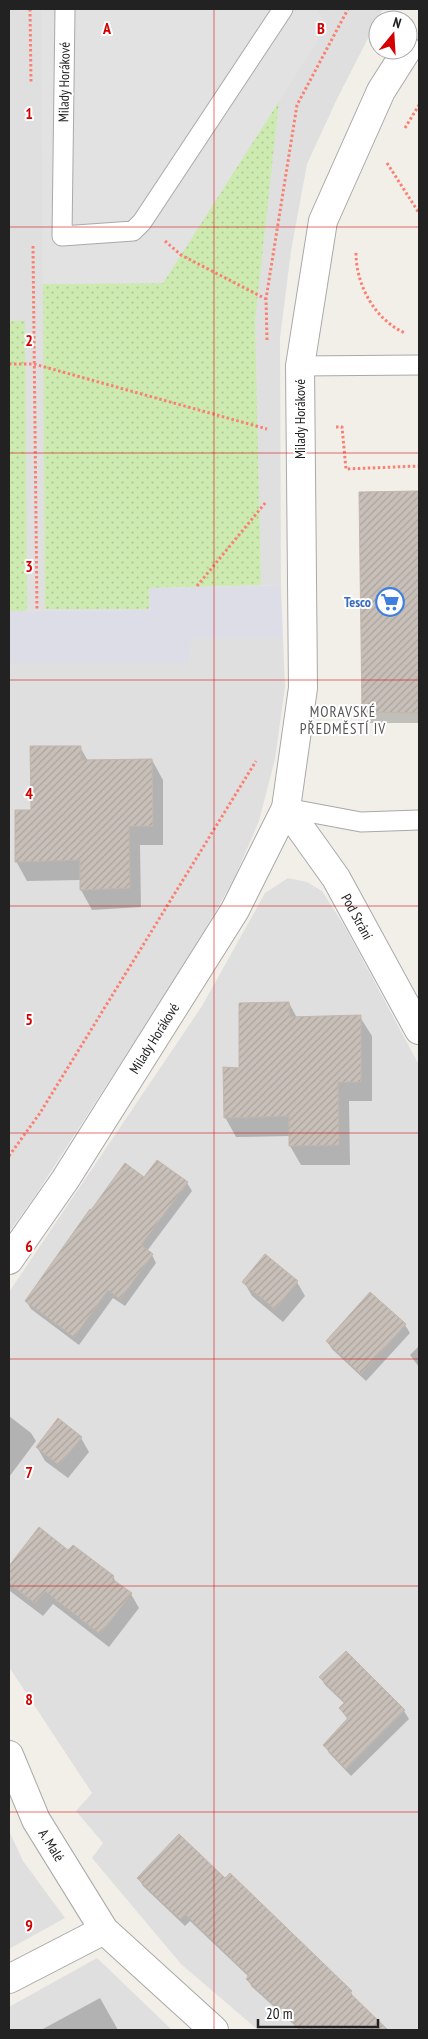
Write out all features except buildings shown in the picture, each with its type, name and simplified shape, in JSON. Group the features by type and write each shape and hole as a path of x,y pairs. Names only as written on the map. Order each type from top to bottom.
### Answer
{"street":[{"name":"Milady Horákové","path":"9,1260 65,1180 235,910 286,808 303,688 300,366 323,221 381,91 401,60"},
{"name":"Pod Strání","path":"286,808 336,878 419,1030"},
{"name":"A. Malé","path":"9,1755 36,1820 104,1930 214,2030"},
{"path":"9,1979 104,1930"}],"lane":[{"name":"Milady Horákové","path":"65,9 62,236 133,231 142,222"},
{"path":"142,222 283,9"},
{"path":"300,366 419,366"},
{"path":"286,808 361,822 419,820"}],"path":[{"path":"30,9 31,88"},
{"path":"405,129 419,105"},
{"path":"382,169 386,161 419,212"},
{"path":"142,222 181,255 266,299"},
{"path":"356,244 356,261 362,288 376,310 396,330 410,336"},
{"path":"33,245 37,610"},
{"path":"9,364 34,364 268,429"},
{"path":"342,427 346,468 419,466"},
{"path":"198,586 268,500"},
{"path":"9,1156 40,1113 258,757"}],"shaded area":[{"path":"9,9 383,9 368,10 368,38 307,164 291,251 280,338 281,585 151,588 150,610 9,611"},
{"path":"41,9 316,9 327,26 163,283 43,284"},
{"path":"281,585 283,638 192,638 189,663 9,663 9,611 149,610 150,588"},
{"path":"191,638 283,638 285,687 275,759 259,821 234,879 196,946 35,1196 9,1232 9,663 189,663"},
{"path":"288,878 307,882 322,891 345,927 419,1065 419,2030 258,2030 181,1964 92,1858 103,1843 76,1811 92,1793 9,1667 9,1292 202,1006 265,893"},
{"path":"9,1831 23,1861 65,1918 9,1949"},
{"path":"97,1958 172,2030 9,2030 9,2007"}],"green space":[{"path":"279,101 255,321 261,585 149,588 149,609 45,609 43,284 163,283"},
{"path":"9,321 25,321 27,611 9,611"}],"place":[{"name":"Tesco","path":"390,602"}],"district":[{"name":"MORAVSKÉ PŘEDMĚSTÍ IV","path":"343,720"}]}
